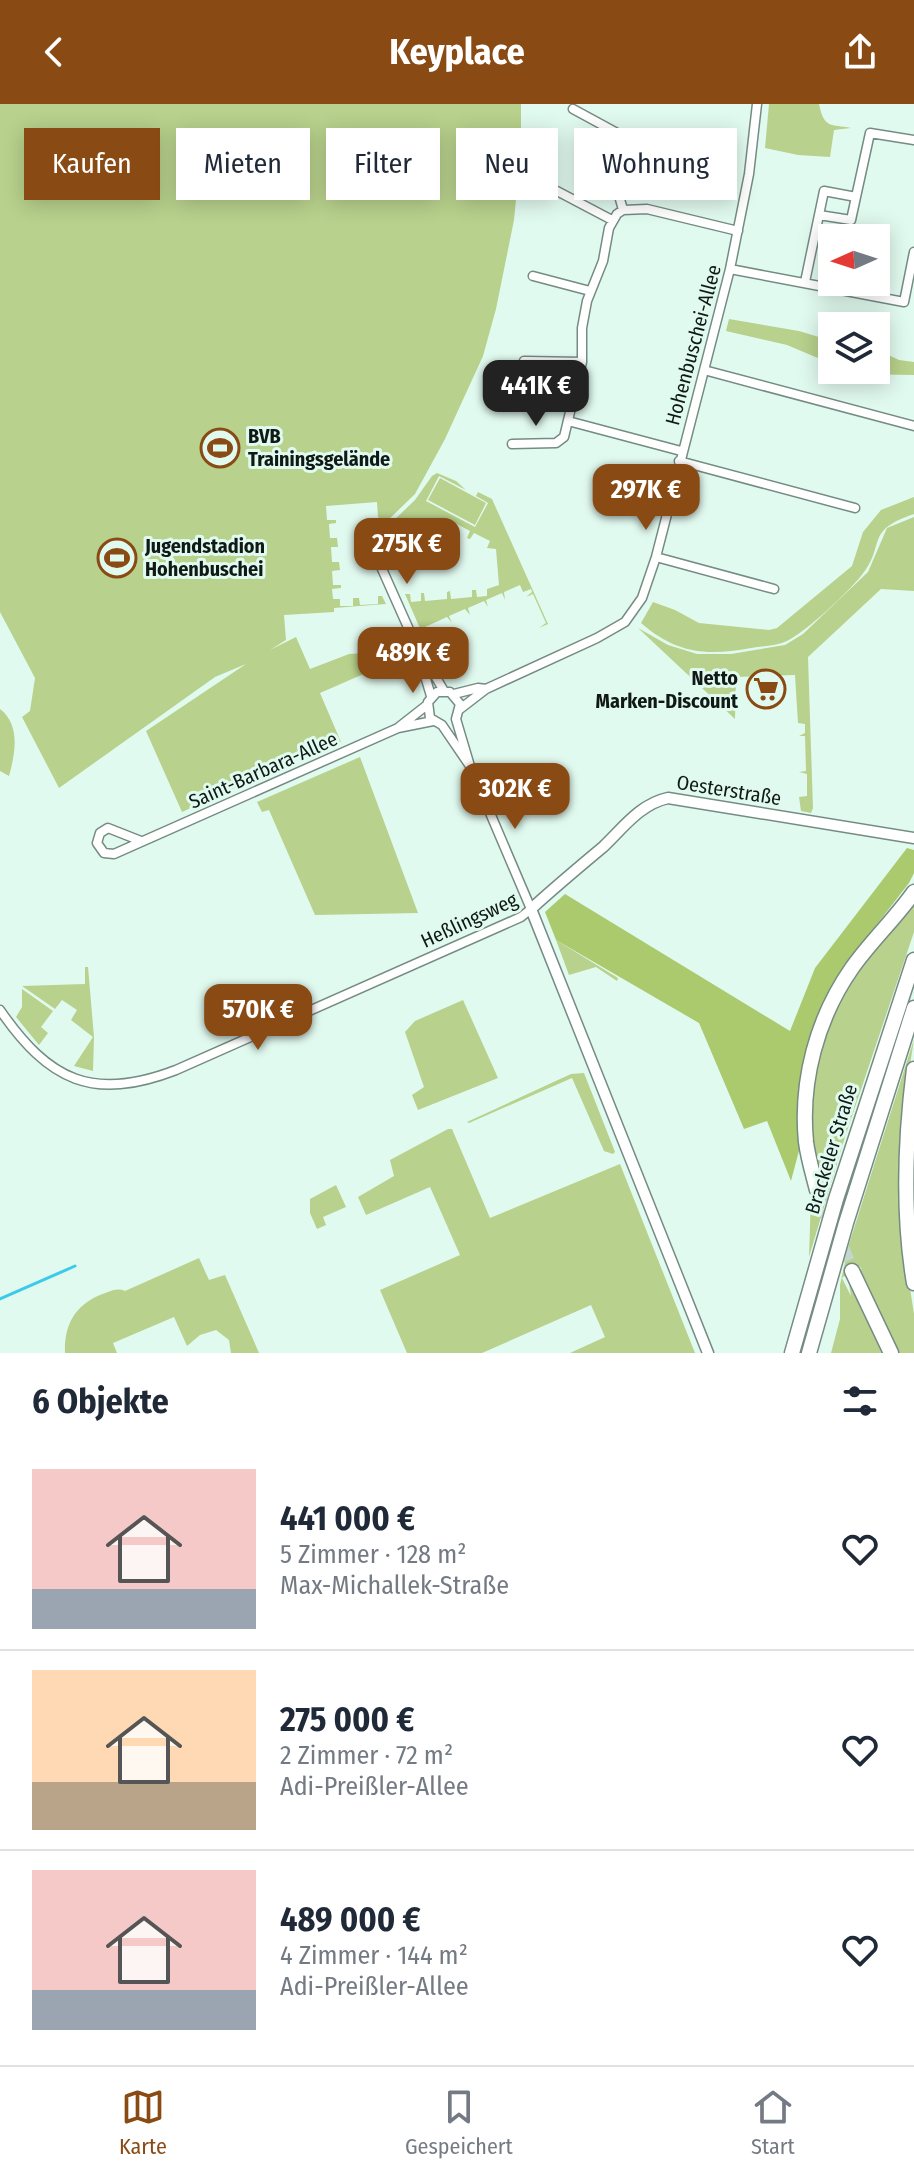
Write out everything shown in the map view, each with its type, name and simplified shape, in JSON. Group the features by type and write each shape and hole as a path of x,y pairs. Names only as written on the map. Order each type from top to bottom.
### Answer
{"highway":[{"path":"817,1190 806,1145 805,1103 811,1061 821,1026 853,966 914,892"},
{"name":"Brackeler Straße","path":"792,1353 844,1170 914,960"},
{"name":"Brackeler Straße","path":"809,1353 850,1208 914,1008"},
{"path":"914,1069 907,1131 906,1189 914,1283"},
{"path":"852,1271 891,1353"}],"street":[{"name":"Hohenbuschei-Allee","path":"460,709 486,689 625,622 642,598 656,557 730,269 757,104"},
{"path":"573,109 630,140 618,192 623,210"},
{"path":"819,215 851,220 870,133 914,140"},
{"path":"805,282 824,191 856,197"},
{"path":"558,192 612,220"},
{"path":"512,444 556,443 564,437 582,362 582,328 590,291 603,261 606,236 612,220 623,210 647,209 738,231"},
{"path":"730,269 904,302 914,252"},
{"path":"533,276 590,291"},
{"path":"524,361 582,362"},
{"path":"704,370 914,426"},
{"path":"568,421 855,508"},
{"path":"370,542 415,643 444,691"},
{"path":"656,557 774,589"},
{"path":"415,643 431,696 427,705 428,714 433,721 442,725 470,766"},
{"name":"Hohenbuschei-Allee","path":"454,694 486,689"},
{"path":"431,696 444,691 454,694 460,709 456,719 470,766 531,909"},
{"name":"Saint-Barbara-Allee","path":"398,728 427,705"},
{"path":"442,725 456,719"},
{"name":"Saint-Barbara-Allee","path":"141,841 108,828 100,833 97,843 98,848 108,854 141,841 398,728 433,721"},
{"name":"Oesterstraße","path":"531,909 602,848 638,812 657,800 668,798 914,838"},
{"name":"Heßlingsweg","path":"0,1010 33,1052 59,1071 91,1083 139,1083 176,1070 354,992 521,917 531,909 708,1353"}],"green space":[{"name":"BVB Trainingsgelände","path":"0,104 521,104 521,128 456,128 456,200 516,200 496,309 483,356 445,439 415,494 385,523 378,517 377,502 326,506 327,520 336,520 336,523 329,524 330,538 337,538 338,547 331,547 332,562 339,562 340,570 332,571 333,585 341,585 341,588 332,589 333,599 340,599 340,606 353,606 353,598 359,598 360,605 378,604 378,596 382,596 386,604 284,615 286,640 270,650 296,637 310,669 349,654 385,652 385,644 391,643 398,659 320,693 341,742 182,812 146,731 246,664 215,677 59,788 22,717 30,711 35,678 0,612"},
{"path":"769,104 819,104 826,122 851,128 834,130 830,157 798,155 765,148"},
{"path":"729,319 799,331 818,337 818,358 787,345 726,331"},
{"path":"890,356 914,362 914,375 890,375"},
{"path":"437,473 456,481 466,490 439,476 426,501 475,527 488,503 476,496 478,492 492,499 548,624 539,628 546,623 533,594 526,597 532,592 531,589 523,592 520,585 504,592 505,600 502,593 486,600 488,607 484,601 468,608 470,615 465,609 449,616 452,623 447,617 423,628 422,633 405,594 410,594 411,602 421,601 421,593 424,593 425,601 447,599 447,592 450,591 451,599 472,597 472,590 476,590 477,597 487,596 487,589 499,585 496,549 487,548 490,541 474,533 470,539 467,538 470,531 453,522 449,529 442,529 441,522 419,523 419,530 416,531 415,523 401,524 401,532 392,532 391,523"},
{"path":"440,478 486,503 475,525 428,500"},
{"path":"914,497 914,514 898,520 882,533 869,565 855,583 816,621 787,641 706,652 680,647 641,623 653,602 699,623 769,630 777,628 852,566 863,532 881,510"},
{"path":"914,517 914,591 881,589 808,657 813,808 811,813 801,811 799,797 807,796 807,774 799,772 806,771 805,736 799,736 805,733 805,724 798,723 795,675 736,677 735,719 638,628 668,645 697,654 731,654 785,645 803,634 868,572 887,528"},
{"path":"0,709 14,731 9,776 0,771"},
{"path":"360,757 418,913 315,915 269,810 262,812 257,802"},
{"path":"907,848 914,850 914,873 909,883 843,968 822,1006 803,1073 800,1147 791,1181 767,1121 744,1129 699,1023 556,940 545,912 565,894 790,1031 815,968"},
{"path":"914,900 914,932 845,1137 809,1257 811,1195 821,1187 811,1138 810,1089 824,1032 848,983"},
{"path":"556,940 618,978 617,981 596,967 569,975"},
{"path":"85,967 88,967 94,1037 93,1071 74,1066 93,1037 71,1020 77,1010 62,1000 55,1009 22,986 85,984"},
{"path":"22,989 53,1011 41,1027 48,1033 39,1045 16,1017 22,1007"},
{"path":"463,1000 498,1078 418,1110 412,1095 424,1087 405,1032 415,1021"},
{"path":"914,1039 907,1085 909,1282 914,1314 914,1353 897,1353 856,1270 862,1269 859,1266 842,1278 851,1296 850,1279 886,1353 831,1353 840,1319 840,1285 849,1244"},
{"path":"584,1073 615,1152 613,1154 604,1151 572,1078 467,1122 571,1074"},
{"path":"452,1129 490,1218 620,1164 695,1353 570,1353 605,1337 591,1305 482,1353 407,1353 380,1290 460,1255 430,1187 366,1215 358,1197 394,1176 390,1160"},
{"path":"336,1185 346,1207 323,1217 326,1225 317,1229 310,1213 310,1199"},
{"path":"199,1258 209,1280 225,1275 259,1353 231,1353 229,1340 216,1330 200,1335 187,1346 174,1317 113,1343 117,1353 65,1353 66,1334 72,1318 83,1305 100,1295 116,1290 125,1291"}],"waterway":[{"path":"0,1299 75,1266"}],"tunnel":[{"path":"817,1190 852,1271"}],"place":[{"name":"BVB Trainingsgelände","path":"220,448"},
{"name":"Jugendstadion Hohenbuschei","path":"117,558"},
{"name":"Netto Marken-Discount","path":"766,689"}]}
